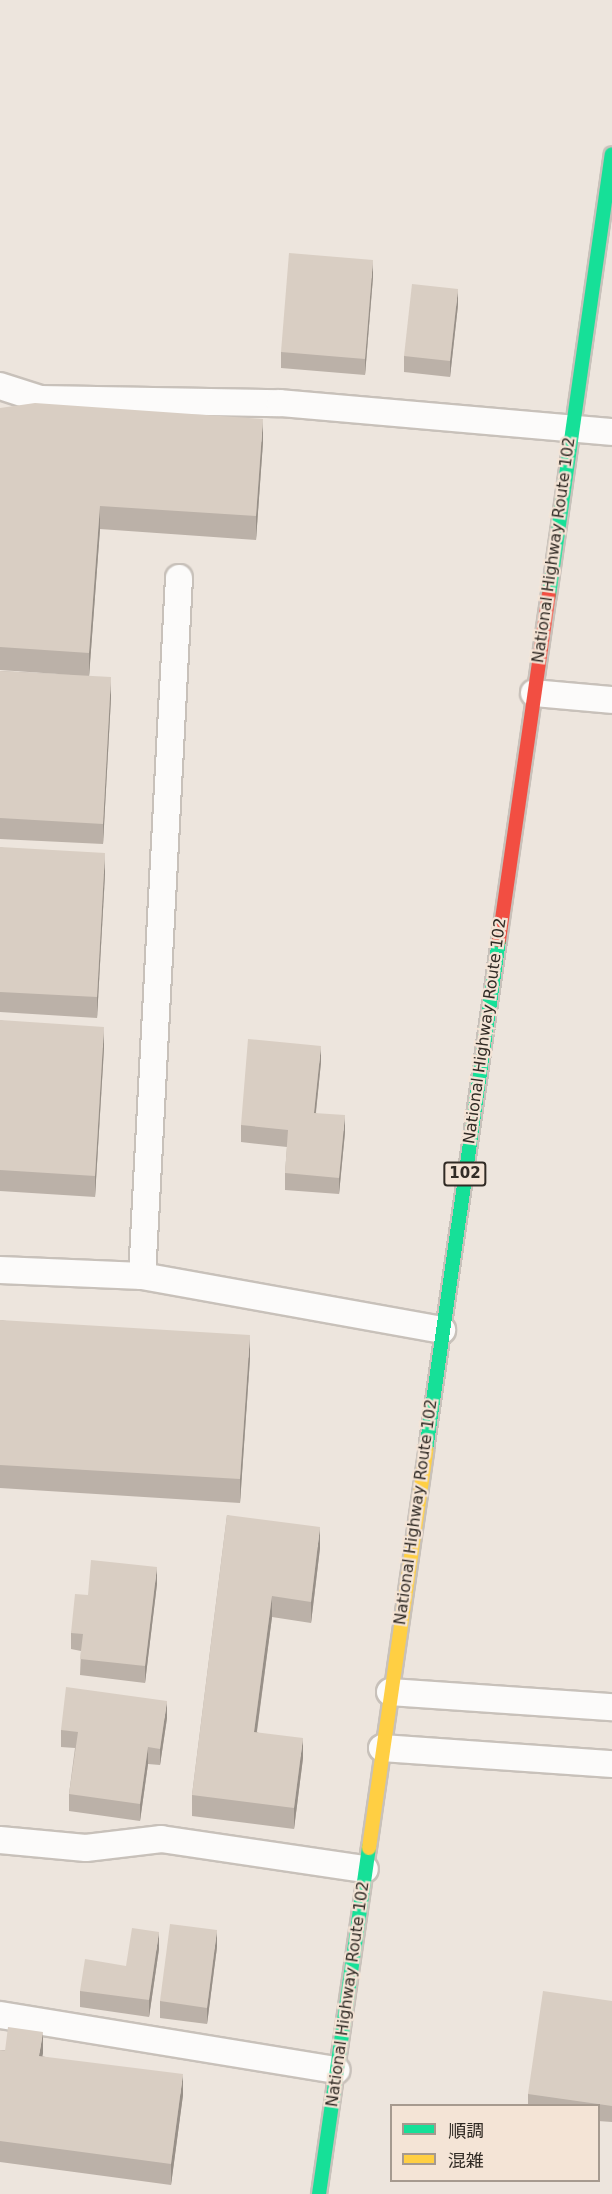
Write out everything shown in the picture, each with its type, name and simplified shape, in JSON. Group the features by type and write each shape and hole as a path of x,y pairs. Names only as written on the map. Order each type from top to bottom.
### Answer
{"highway":[{"name":"National Highway Route 102","path":"319,2194 612,154"}],"lane":[{"path":"0,386 40,399 280,403 612,432"},
{"path":"142,1276 179,578"},
{"path":"534,693 612,700"},
{"path":"0,1270 142,1276 442,1330"},
{"path":"390,1692 612,1707"},
{"path":"382,1748 612,1764"},
{"path":"0,1840 86,1848 161,1839 365,1869"},
{"path":"0,2015 337,2070"}],"building":[{"path":"289,253 373,260 365,359 281,352"},
{"path":"412,284 458,289 450,361 404,356"},
{"path":"35,403 263,419 256,516 100,506 89,653 0,647 0,408"},
{"path":"0,671 111,677 103,824 0,818"},
{"path":"0,847 105,853 97,997 0,992"},
{"path":"0,1020 104,1027 95,1176 0,1170"},
{"path":"248,1039 321,1046 314,1113 345,1115 339,1178 285,1173 288,1130 241,1125"},
{"path":"0,1320 250,1335 240,1479 0,1465"},
{"path":"227,1515 320,1527 311,1602 272,1596 254,1732 303,1738 294,1808 192,1795"},
{"path":"91,1560 157,1567 145,1666 80,1659 83,1634 71,1633 75,1594 88,1595"},
{"path":"66,1687 167,1701 160,1749 148,1747 140,1804 69,1794 78,1732 61,1730"},
{"path":"170,1924 217,1930 207,2008 160,2001"},
{"path":"132,1928 159,1932 149,2000 80,1991 85,1959 126,1966"},
{"path":"543,1991 612,2001 612,2106 528,2094"},
{"path":"8,2027 43,2032 39,2056 183,2074 171,2164 0,2141 0,2050 5,2051"}],"traffic: fast":[{"path":"549,595 612,154"},
{"path":"426,1450 499,940"},
{"path":"319,2194 369,1848"}],"traffic: slow":[{"path":"369,1848 426,1450"}],"traffic: jam":[{"path":"499,940 549,595"}]}
